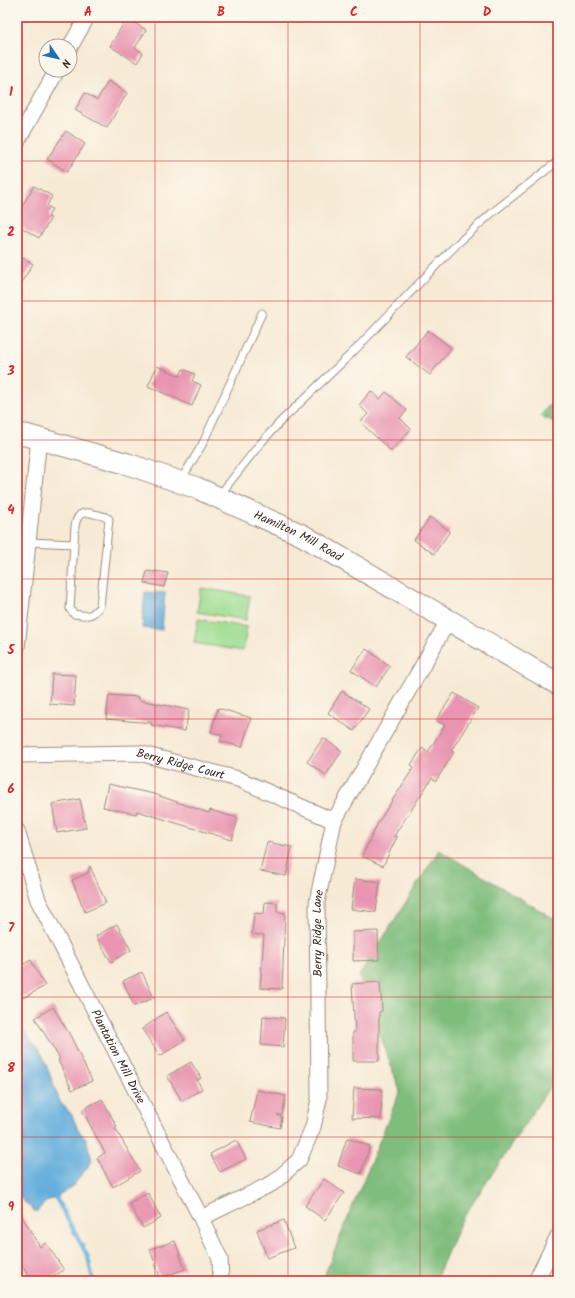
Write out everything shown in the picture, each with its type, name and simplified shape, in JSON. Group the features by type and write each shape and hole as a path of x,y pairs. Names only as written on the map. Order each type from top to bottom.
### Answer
{"main road":[{"name":"Hamilton Mill Road","path":"17,435 26,435 39,438 128,464 180,482 302,535 558,684"}],"street":[{"path":"75,38 87,17"},
{"path":"17,142 53,78"},
{"path":"17,647 39,438"},
{"name":"Berry Ridge Lane","path":"201,1218 273,1183 299,1160 313,1127 319,1099 317,902 334,821 448,620"},
{"name":"Berry Ridge Court","path":"17,755 139,753 238,779 334,821"},
{"name":"Plantation Mill Drive","path":"17,831 38,900 201,1218 220,1259 221,1281"},
{"path":"536,1281 558,1236"}],"lane":[{"path":"218,498 259,445 352,353 457,244 492,212 558,160"},
{"path":"180,482 202,445 262,313"},
{"path":"86,512 104,516 109,519 100,606 95,613 88,616 74,614 70,609 74,544 76,519 79,515 86,512"},
{"path":"28,542 74,544"}],"green space":[{"path":"558,392 558,424 541,416"},
{"path":"201,588 250,596 246,620 197,612"},
{"path":"198,619 247,627 243,651 194,643"},
{"path":"439,850 558,921 558,1074 461,1221 435,1281 322,1281 400,1091 359,976"}],"water":[{"path":"145,592 165,593 162,630 142,628"},
{"path":"17,1022 42,1054 60,1102 72,1115 78,1130 86,1138 92,1161 72,1187 59,1196 47,1201 36,1212 21,1199 17,1191"}],"building":[{"path":"127,18 146,30 135,48 143,53 137,63 110,46"},
{"path":"108,81 127,93 107,128 75,110 85,93 97,100"},
{"path":"66,131 85,144 67,172 47,159"},
{"path":"34,186 52,196 47,206 52,209 48,217 51,218 39,238 17,225 17,214"},
{"path":"17,254 33,264 17,289"},
{"path":"428,330 451,348 430,375 406,357"},
{"path":"157,366 180,376 183,369 195,374 192,381 201,385 192,406 148,386"},
{"path":"371,391 380,399 386,392 407,410 400,418 411,429 391,451 360,422 368,414 359,405"},
{"path":"430,517 450,531 434,554 414,540"},
{"path":"147,571 168,573 164,587 144,583"},
{"path":"366,649 390,666 376,687 351,670"},
{"path":"52,674 76,675 74,706 50,704"},
{"path":"342,691 369,709 354,731 328,713"},
{"path":"454,693 478,708 451,751 454,752 436,781 432,778 394,836 397,837 383,866 362,856 379,821 414,767 411,765 422,748 428,752 445,725 436,720"},
{"path":"109,695 139,697 139,700 189,710 185,731 151,725 152,723 106,719"},
{"path":"218,708 251,718 242,747 220,741 222,735 211,732"},
{"path":"323,738 342,751 326,775 307,762"},
{"path":"108,784 154,794 209,813 210,810 238,818 232,840 137,811 136,814 103,807"},
{"path":"80,799 86,828 57,833 52,804"},
{"path":"267,842 292,847 286,876 260,871"},
{"path":"90,866 106,903 85,912 72,880 88,873"},
{"path":"355,879 380,882 376,912 351,909"},
{"path":"265,902 277,903 277,912 285,913 282,989 260,988 264,935 252,934 254,913 264,914"},
{"path":"117,924 131,950 111,962 96,936"},
{"path":"378,931 379,960 353,961 353,932"},
{"path":"31,960 45,986 23,998 17,988 17,968"},
{"path":"142,972 154,998 134,1006 123,981"},
{"path":"380,982 382,1011 379,1012 379,1061 353,1061 353,1032 355,1032 352,984"},
{"path":"53,1007 70,1035 92,1081 72,1090 58,1060 60,1059 35,1018"},
{"path":"166,1012 185,1040 160,1056 142,1029"},
{"path":"263,1016 285,1018 283,1047 261,1045"},
{"path":"191,1062 201,1078 197,1080 202,1089 182,1101 167,1076"},
{"path":"354,1088 382,1089 381,1119 352,1118"},
{"path":"257,1090 286,1096 282,1115 277,1115 282,1117 280,1128 250,1122"},
{"path":"102,1099 117,1127 115,1128 140,1171 113,1187 97,1158 105,1153 82,1110"},
{"path":"347,1138 370,1146 361,1174 338,1166"},
{"path":"236,1140 246,1159 220,1172 210,1154"},
{"path":"324,1179 344,1193 325,1220 305,1206"},
{"path":"148,1193 161,1218 143,1228 129,1203"},
{"path":"17,1208 40,1247 46,1243 64,1270 47,1281 32,1281 17,1258"},
{"path":"284,1220 294,1248 267,1258 257,1230"},
{"path":"175,1241 185,1269 160,1278 150,1249"}],"waterway":[{"path":"56,1198 88,1257 93,1281"}]}
